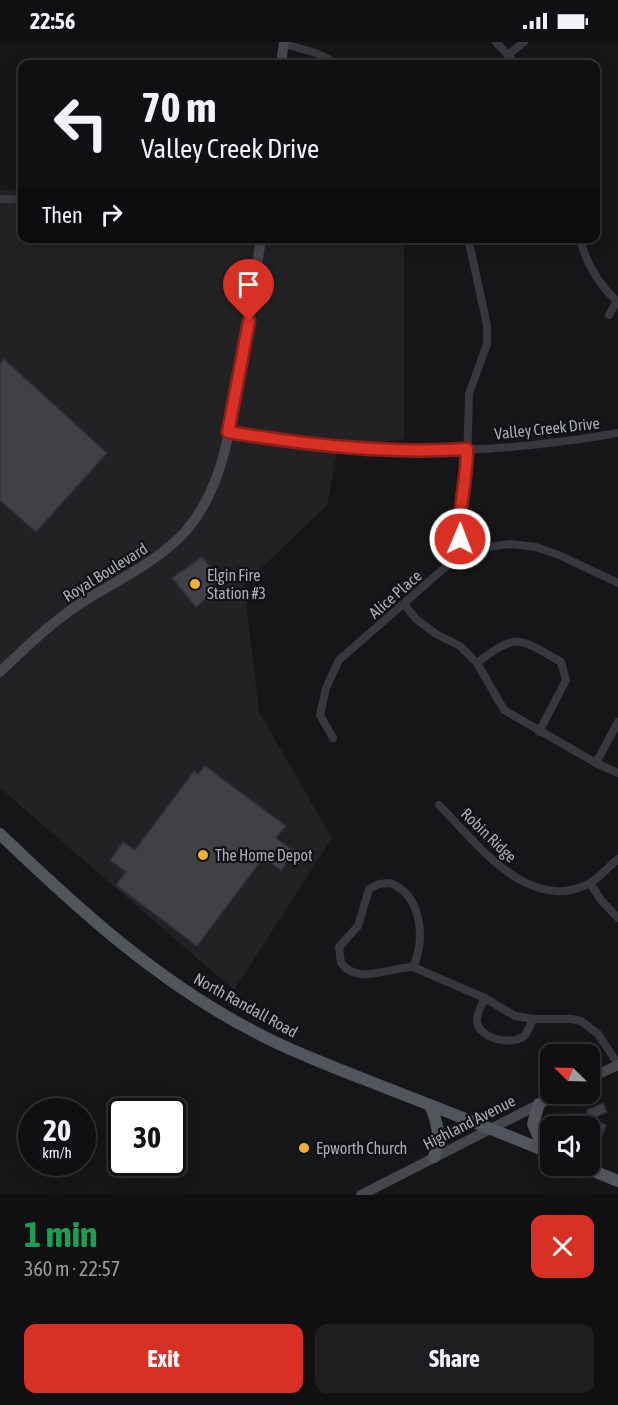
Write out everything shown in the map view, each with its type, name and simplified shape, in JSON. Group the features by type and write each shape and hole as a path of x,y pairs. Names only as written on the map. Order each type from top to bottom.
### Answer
{"main road":[{"name":"North Randall Road","path":"0,834 59,890 126,947 182,989 256,1033 540,1149"},
{"path":"539,1104 533,1124 540,1138"},
{"path":"430,1105 437,1121 439,1144 434,1157"},
{"path":"600,1174 618,1181"}],"street":[{"path":"496,42 512,60"},
{"path":"508,55 524,42"},
{"path":"282,60 284,43 330,60"},
{"path":"0,199 18,199"},
{"name":"Royal Boulevard","path":"0,672 62,617 153,561 179,538 196,517 212,490 228,432 249,321 260,243"},
{"path":"469,243 487,325 487,344 469,394 465,484 459,522 460,539 465,550 510,544 536,547 559,555 618,583"},
{"path":"582,243 589,267 603,287 618,302 609,315"},
{"name":"Valley Creek Drive","path":"228,432 304,444 358,449 467,449 532,446 618,433"},
{"name":"Alice Place","path":"333,738 320,716 326,688 339,660 465,550"},
{"path":"404,604 416,619 436,634 460,646 477,663 504,710 596,764 618,773"},
{"path":"477,663 502,644 514,641 531,646 561,662 566,680 540,732"},
{"path":"596,764 618,722"},
{"name":"Robin Ridge","path":"439,805 494,861 516,879 534,888 555,891 590,883 618,859"},
{"path":"413,967 419,940 416,908 409,897 398,887 390,883 379,884 367,893 361,918 354,931 339,947 339,959 348,970 363,976 413,967 485,999 509,1013 533,1019 572,1019 585,1023 598,1034 618,1064 600,1073"},
{"path":"590,883 600,900 618,918"},
{"path":"485,999 477,1021 480,1029 487,1034 505,1041 515,1041 524,1036 533,1019"},
{"name":"Highland Avenue","path":"361,1195 539,1104"}],"shaded area":[{"path":"18,189 18,243 404,243 404,439 338,448 327,505 244,585 259,712 332,838 234,990 0,788 0,190"}],"building":[{"path":"4,359 107,453 36,532 0,500 0,363"},
{"name":"Elgin Fire Station #3","path":"202,557 220,578 206,590 210,595 196,607 172,578"},
{"name":"The Home Depot","path":"205,766 286,826 276,838 295,852 281,870 263,858 197,946 116,885 126,872 110,860 123,842 135,850 194,771 198,774"},
{"path":"603,1103 607,1112 598,1116 570,1116 570,1114 587,1114 587,1110"},
{"path":"600,1123 606,1125 602,1136 600,1135"}],"place":[{"name":"Elgin Fire Station #3","path":"195,584"},
{"name":"The Home Depot","path":"203,855"},
{"name":"Epworth Church","path":"304,1148"}],"route":[{"path":"249,321 228,432 304,444 358,449 395,451 467,449 465,484 459,522 460,539"}]}
